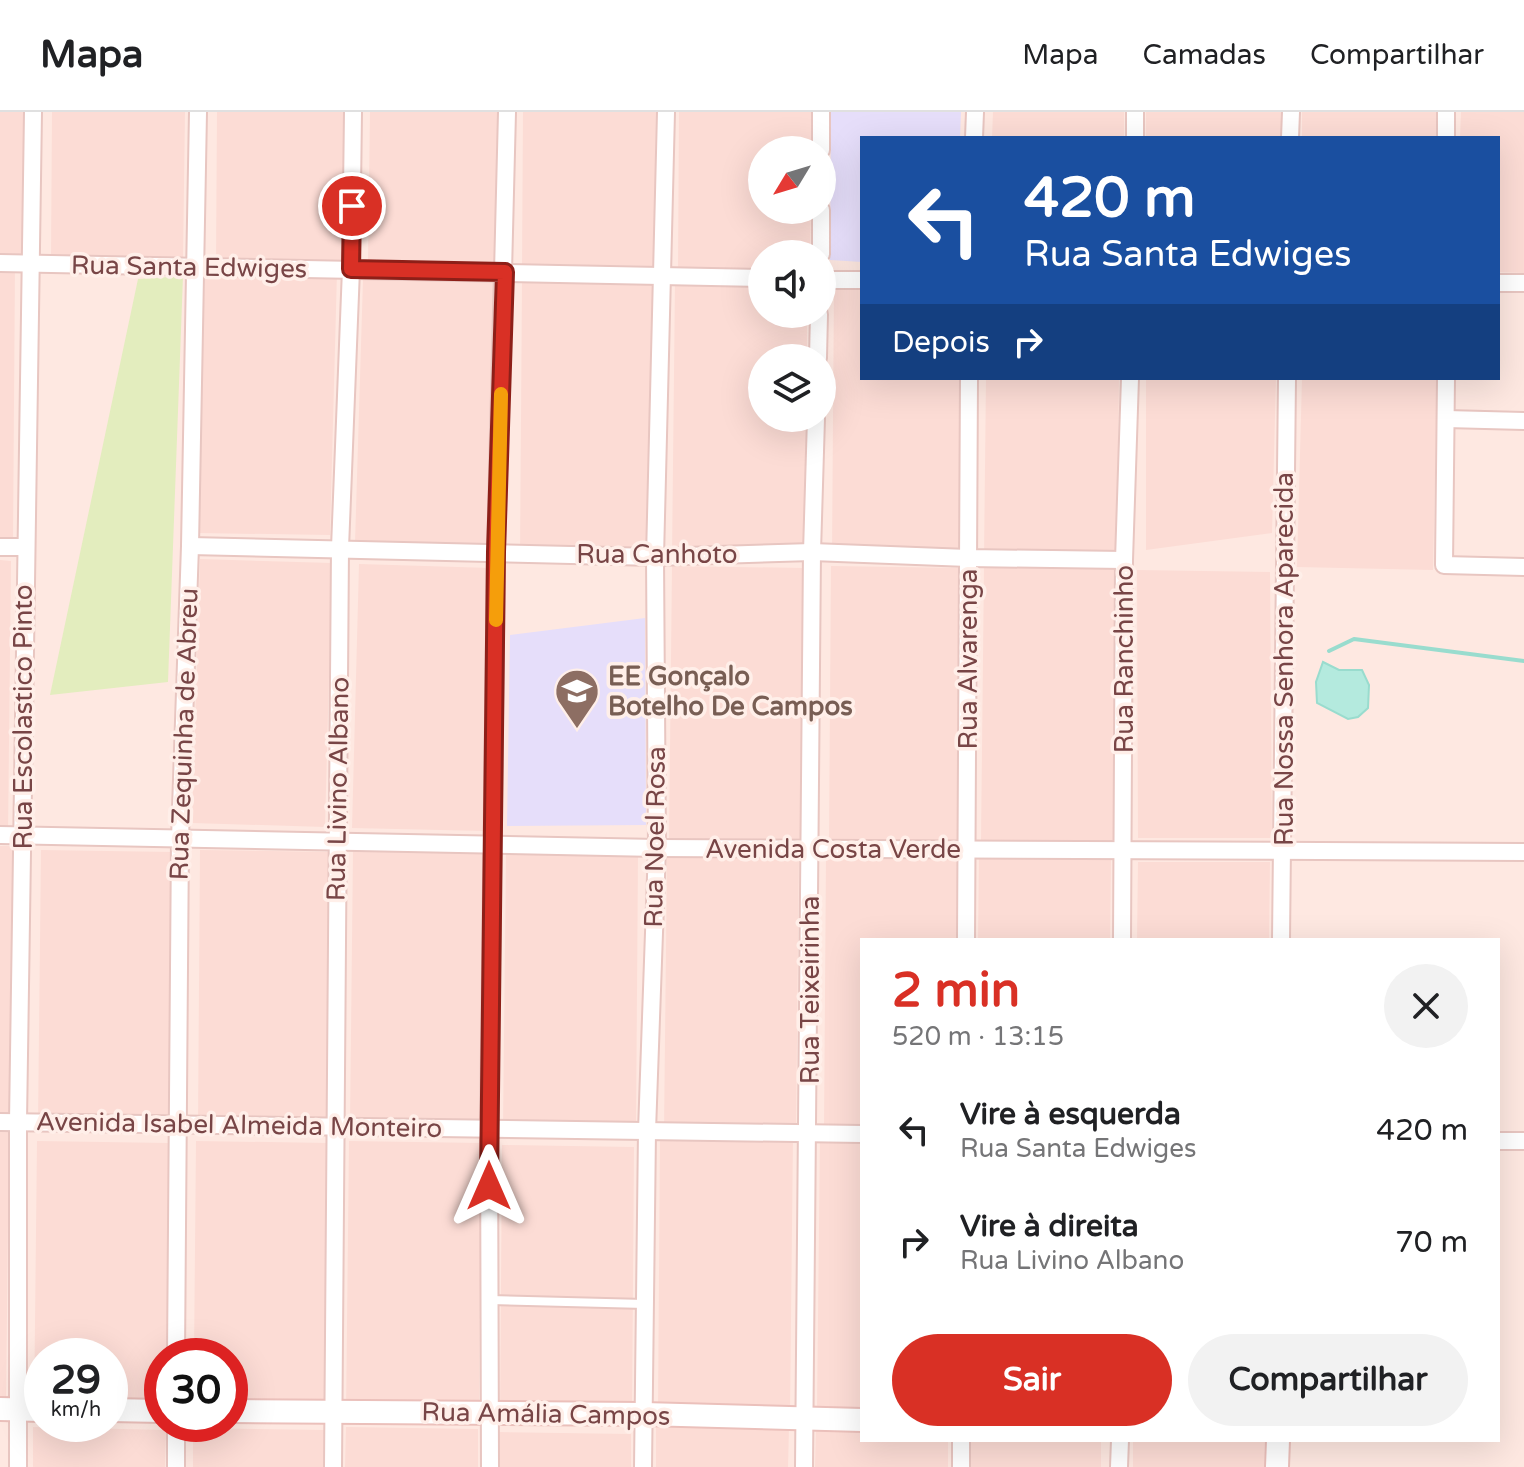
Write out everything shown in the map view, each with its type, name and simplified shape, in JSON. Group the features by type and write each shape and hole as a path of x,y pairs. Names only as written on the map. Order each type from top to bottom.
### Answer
{"street":[{"name":"Rua Escolastico Pinto","path":"18,1467 9,1410 18,1122 33,112"},
{"name":"Rua Zequinha de Abreu","path":"176,1338 180,838 190,546 198,112"},
{"name":"Rua Livino Albano","path":"333,1467 340,548 351,269 353,112"},
{"path":"490,1467 489,1129 496,552 507,112"},
{"name":"Rua Noel Rosa","path":"643,1467 647,1131 657,848 655,557 666,112"},
{"path":"821,112 821,136"},
{"path":"974,136 975,112"},
{"path":"1135,112 1135,136"},
{"path":"1290,136 1291,112"},
{"path":"1446,112 1446,136"},
{"name":"Rua Santa Edwiges","path":"0,263 748,278"},
{"path":"836,280 860,280"},
{"path":"1500,283 1524,283"},
{"name":"Rua Alvarenga","path":"966,938 969,380"},
{"name":"Rua Ranchinho","path":"1122,938 1124,560 1130,380"},
{"name":"Rua Nossa Senhora Aparecida","path":"1281,938 1287,380"},
{"path":"1446,380 1444,565 1524,567"},
{"path":"1446,419 1524,421"},
{"name":"Rua Teixeirinha","path":"804,1467 816,432"},
{"name":"Rua Canhoto","path":"190,546 655,557 812,552 1124,560"},
{"path":"0,547 25,547"},
{"name":"Avenida Costa Verde","path":"0,835 657,848 1524,852"},
{"name":"Avenida Isabel Almeida Monteiro","path":"0,1122 860,1134"},
{"path":"1500,1141 1524,1141"},
{"name":"Rua Amália Campos","path":"248,1411 644,1414 860,1420"},
{"path":"176,1442 176,1467"},
{"path":"961,1442 961,1467"},
{"path":"1119,1467 1120,1442"},
{"path":"1277,1467 1278,1442"}],"lane":[{"path":"489,1300 645,1304"}],"shaded area":[{"path":"0,112 25,112 24,259 0,259"},
{"path":"52,112 185,112 183,260 51,258"},
{"path":"217,112 350,112 348,262 216,260"},
{"path":"370,112 502,112 501,262 368,260"},
{"path":"523,112 656,112 654,266 522,264"},
{"path":"679,112 812,112 811,136 748,136 748,224 811,224 810,240 748,240 748,272 678,270"},
{"path":"831,112 961,112 960,136 860,136 860,262 836,260 836,240 830,240 830,224 836,224 836,136 831,136"},
{"path":"993,112 1124,112 1124,136 992,136"},
{"path":"1146,112 1282,112 1282,136 1146,136"},
{"path":"1302,112 1436,112 1436,136 1302,136"},
{"path":"1461,112 1524,112 1524,273 1500,272 1500,136 1460,136"},
{"path":"0,268 15,268 13,542 0,542"},
{"path":"205,268 337,272 330,535 197,533"},
{"path":"363,279 495,283 488,546 355,543"},
{"path":"522,282 655,284 652,558 520,556"},
{"path":"675,282 748,283 748,328 807,328 807,344 748,344 748,432 806,432 805,558 672,556"},
{"path":"836,282 860,282 860,380 966,380 964,558 832,556"},
{"path":"986,380 1119,380 1117,558 984,556"},
{"path":"1146,380 1276,380 1272,533 1146,550"},
{"path":"1302,380 1437,380 1433,570 1297,567"},
{"path":"200,559 332,563 325,827 192,823"},
{"path":"0,560 11,561 8,835 0,835"},
{"path":"359,564 491,568 485,831 352,828"},
{"path":"672,566 804,568 802,842 669,840"},
{"path":"831,566 964,568 961,842 829,840"},
{"path":"984,566 1116,568 1114,842 981,840"},
{"path":"1137,570 1270,572 1272,838 1138,838"},
{"name":"EE Gonçalo Botelho De Campos","path":"645,618 646,825 507,826 510,635"},
{"path":"0,846 13,846 10,1120 0,1120"},
{"path":"353,849 485,852 483,1126 350,1124"},
{"path":"41,850 173,852 171,1126 38,1124"},
{"path":"200,850 333,852 330,1126 198,1124"},
{"path":"506,854 638,856 636,1130 503,1128"},
{"path":"667,856 799,858 796,1132 664,1130"},
{"path":"826,856 959,858 958,938 860,938 860,1131 824,1130"},
{"path":"979,856 1111,858 1110,938 978,938"},
{"path":"1138,862 1270,862 1269,938 1137,938"},
{"path":"0,1132 9,1132 6,1407 0,1407"},
{"path":"660,1135 793,1137 790,1411 658,1409"},
{"path":"820,1135 860,1136 860,1410 817,1409"},
{"path":"37,1141 169,1143 167,1338 144,1338 144,1417 128,1417 128,1338 35,1338"},
{"path":"196,1141 329,1143 326,1418 248,1416 248,1338 194,1338"},
{"path":"349,1141 481,1143 479,1418 346,1415"},
{"path":"502,1145 634,1147 632,1422 500,1420"},
{"path":"656,1426 789,1428 788,1467 656,1467"},
{"path":"346,1427 478,1429 478,1467 345,1467"},
{"path":"816,1427 860,1427 860,1442 948,1442 948,1467 815,1467"},
{"path":"128,1429 144,1430 144,1442 166,1442 165,1467 33,1467 33,1442 128,1442"},
{"path":"248,1429 325,1430 325,1467 193,1467 193,1442 248,1442"},
{"path":"499,1432 631,1434 631,1467 498,1467"},
{"path":"968,1442 1101,1442 1101,1467 968,1467"},
{"path":"1133,1442 1265,1442 1264,1467 1133,1467"}],"green space":[{"path":"183,276 168,682 50,695 138,279"}],"water":[{"path":"1323,662 1339,670 1362,670 1369,685 1368,708 1358,717 1348,719 1317,703 1316,682"}],"waterway":[{"path":"1329,651 1354,639 1524,661"}],"slow traffic":[{"path":"496,620 501,394"}],"place":[{"name":"EE Gonçalo Botelho De Campos","path":"577,730"}],"route":[{"path":"352,206 351,269 505,272 496,552 489,1186"}]}
